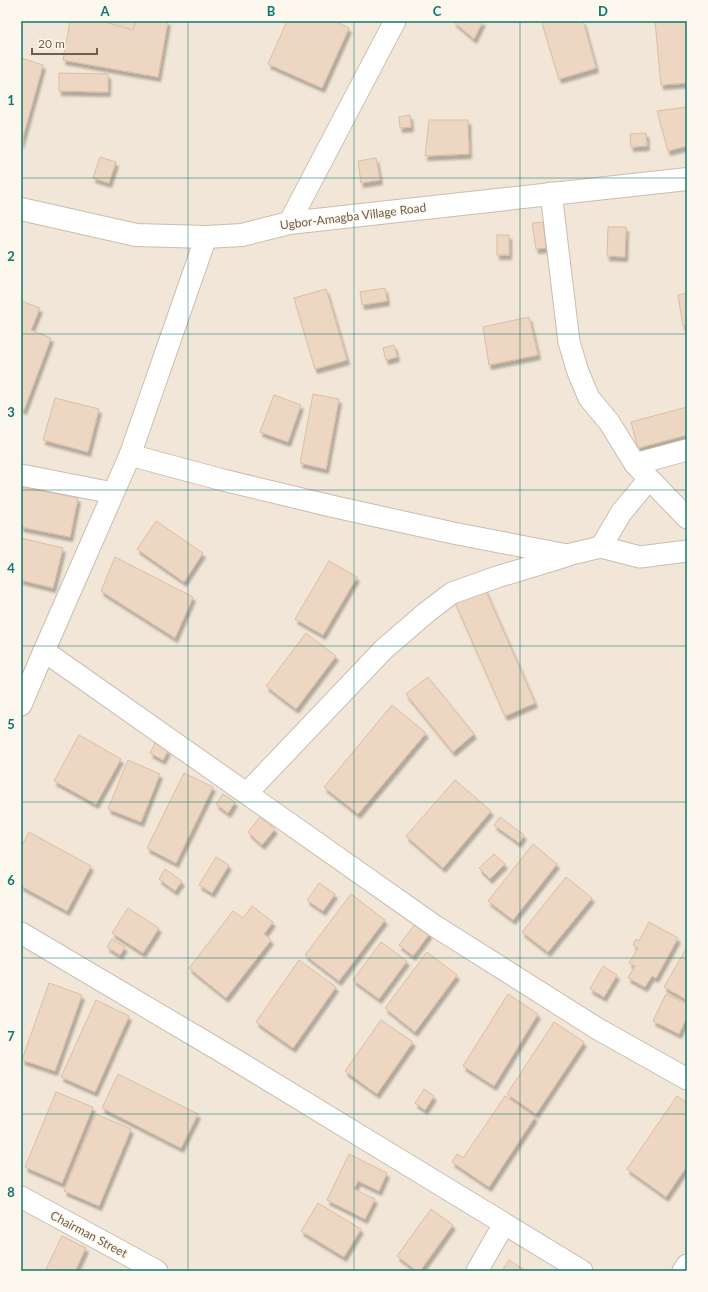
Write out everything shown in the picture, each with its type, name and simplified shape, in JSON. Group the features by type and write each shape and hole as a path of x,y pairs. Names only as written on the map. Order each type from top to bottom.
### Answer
{"street":[{"path":"289,222 395,21"},
{"name":"Ugbor-Amagba Village Road","path":"21,209 136,235 206,237 242,235 289,222 687,179"},
{"path":"551,193 570,342 578,372 589,398 609,422 635,464 687,518"},
{"path":"21,705 130,455 206,237"},
{"path":"635,464 687,450"},
{"path":"130,455 223,480 331,506 453,533 567,555"},
{"path":"21,475 113,493"},
{"path":"601,547 621,513 649,479"},
{"path":"247,794 384,649 427,612 452,593 567,555 601,547 640,557 687,551"},
{"path":"44,651 435,926 598,1029 687,1079"},
{"path":"21,933 224,1053 582,1271"},
{"name":"Chairman Street","path":"21,1197 157,1271"},
{"path":"477,1271 504,1224"},
{"path":"683,1271 687,1265"}],"shaded area":[{"path":"21,21 687,21 687,1271 21,1271"}],"building":[{"path":"70,21 168,21 158,77 63,60"},
{"path":"102,21 136,21 133,30"},
{"path":"287,21 334,21 349,28 322,88 268,64"},
{"path":"453,21 483,21 474,39"},
{"path":"550,21 583,21 596,68 559,79 542,23"},
{"path":"655,21 687,21 687,83 661,85"},
{"path":"21,58 43,65 21,144"},
{"path":"59,73 108,74 108,92 59,91"},
{"path":"687,107 687,146 668,151 657,111"},
{"path":"410,115 411,127 400,128 399,117"},
{"path":"429,120 468,120 469,154 425,156"},
{"path":"646,133 647,146 631,147 630,134"},
{"path":"100,157 116,162 109,183 93,178"},
{"path":"376,158 380,180 361,183 358,161"},
{"path":"543,222 546,248 536,249 532,223"},
{"path":"608,227 626,227 625,257 607,256"},
{"path":"497,235 509,235 509,255 497,255"},
{"path":"385,288 387,301 362,305 360,292"},
{"path":"326,289 347,360 315,369 294,298"},
{"path":"687,293 687,325 683,326 678,295"},
{"path":"21,301 40,308 31,330 51,338 24,410 21,409"},
{"path":"529,317 538,355 489,365 483,327"},
{"path":"394,345 397,357 386,360 383,348"},
{"path":"313,394 339,399 326,469 300,463"},
{"path":"274,395 301,405 288,442 260,432"},
{"path":"55,398 99,409 88,452 43,440"},
{"path":"687,407 687,435 638,448 631,422"},
{"path":"21,487 78,498 70,537 21,527"},
{"path":"156,521 203,553 184,582 137,549"},
{"path":"21,538 63,548 53,588 21,580"},
{"path":"115,557 193,597 175,638 101,591"},
{"path":"329,561 357,577 323,635 295,619"},
{"path":"484,587 535,703 505,716 454,600"},
{"path":"306,633 336,656 296,709 266,686"},
{"path":"428,677 474,734 453,752 406,694"},
{"path":"392,705 426,733 358,814 324,787"},
{"path":"79,735 121,759 96,804 54,781"},
{"path":"155,743 168,750 163,760 150,753"},
{"path":"128,760 160,774 141,822 108,809"},
{"path":"184,773 213,787 176,863 147,848"},
{"path":"455,780 491,811 443,868 406,836"},
{"path":"223,794 235,802 228,813 216,804"},
{"path":"260,817 275,829 262,845 248,832"},
{"path":"500,817 524,835 519,843 494,825"},
{"path":"29,832 91,866 67,911 21,886 21,847"},
{"path":"533,844 557,864 513,920 488,901"},
{"path":"494,854 505,864 490,879 479,868"},
{"path":"216,857 229,865 212,893 199,885"},
{"path":"165,869 182,881 175,891 159,879"},
{"path":"566,877 592,898 548,952 522,932"},
{"path":"319,883 335,894 323,911 307,900"},
{"path":"351,894 385,920 339,981 305,955"},
{"path":"252,906 273,922 264,934 271,940 226,998 189,968 233,911 243,918"},
{"path":"128,908 159,928 143,953 112,933"},
{"path":"649,922 678,938 656,978 652,976 645,987 628,978 635,966 629,963 638,948 633,945 636,939 639,941"},
{"path":"416,923 430,933 413,956 399,945"},
{"path":"112,939 125,947 120,955 107,947"},
{"path":"381,942 407,961 379,999 353,980"},
{"path":"687,947 687,1000 664,987"},
{"path":"427,952 457,975 415,1032 385,1008"},
{"path":"299,960 336,987 293,1048 256,1022"},
{"path":"603,966 617,975 604,997 590,989"},
{"path":"49,983 82,995 55,1071 22,1060"},
{"path":"508,994 538,1014 494,1086 463,1066"},
{"path":"666,994 687,1004 687,1017 679,1034 653,1021"},
{"path":"96,1000 129,1016 95,1092 61,1077"},
{"path":"381,1020 413,1042 377,1094 345,1071"},
{"path":"554,1022 584,1042 536,1114 507,1094"},
{"path":"118,1074 198,1114 181,1148 102,1108"},
{"path":"424,1089 434,1096 425,1110 415,1103"},
{"path":"56,1092 93,1107 62,1183 25,1167"},
{"path":"505,1096 535,1117 489,1187 452,1162 457,1154 463,1158"},
{"path":"677,1096 687,1103 687,1166 666,1197 627,1169"},
{"path":"96,1114 131,1129 99,1206 64,1191"},
{"path":"349,1154 387,1173 379,1191 358,1181 354,1189 375,1199 365,1219 327,1200"},
{"path":"318,1203 361,1229 344,1257 301,1231"},
{"path":"431,1209 453,1225 420,1271 417,1271 397,1256"},
{"path":"62,1236 86,1248 75,1271 45,1271"},
{"path":"509,1260 526,1271 502,1271"}]}
